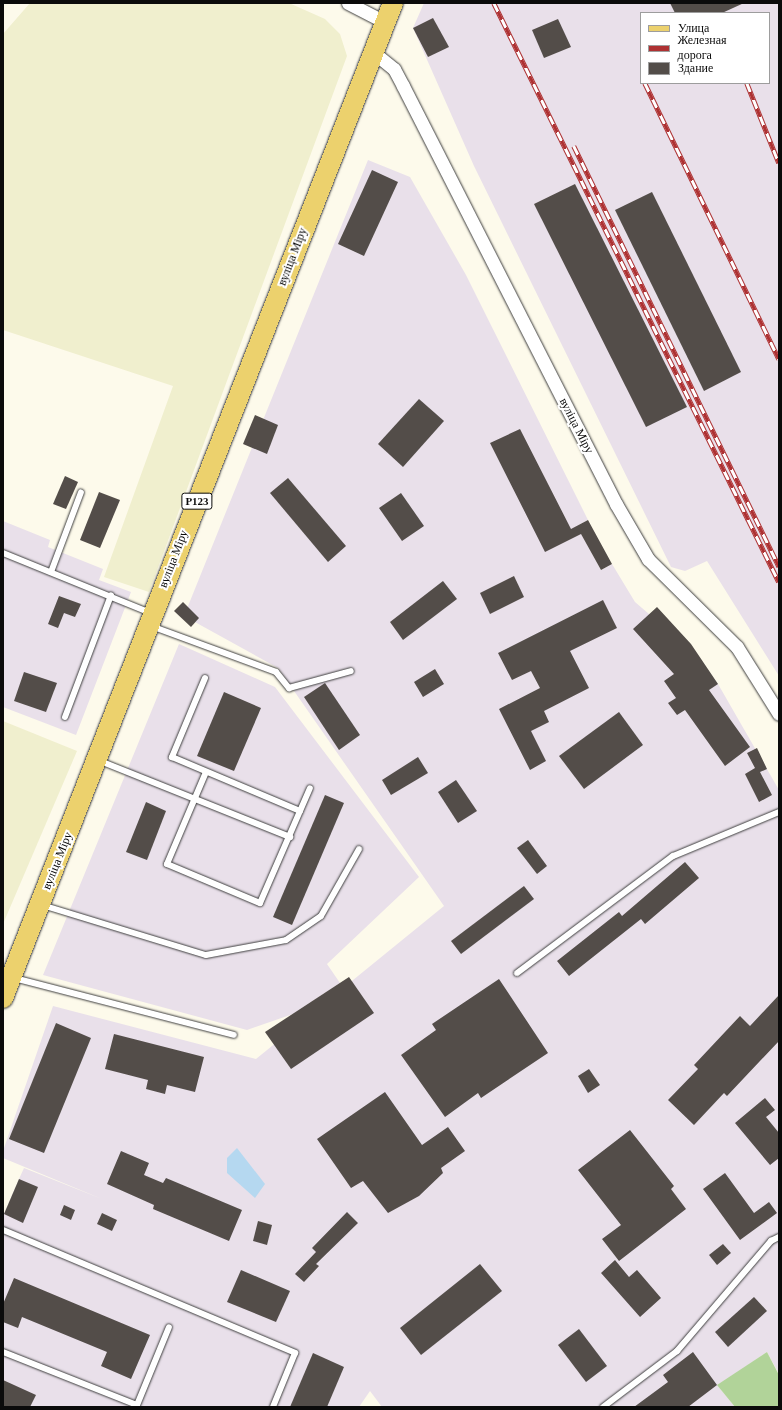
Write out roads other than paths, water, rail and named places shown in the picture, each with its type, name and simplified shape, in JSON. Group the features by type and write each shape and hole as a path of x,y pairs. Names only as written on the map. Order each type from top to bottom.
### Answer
{"main road":[{"name":"вуліца Міру","path":"3,998 98,760 151,620 393,3"}],"street":[{"path":"348,3 386,22"},
{"name":"вуліца Міру","path":"373,52 394,69 609,490 648,559 670,583 737,647 779,714"}],"lane":[{"path":"51,572 81,492"},
{"path":"3,553 111,595 151,620 276,672 289,688 351,671"},
{"path":"64,717 111,595"},
{"path":"204,678 172,757 300,811"},
{"path":"98,760 290,837"},
{"path":"206,772 196,799 167,864 260,903 310,788"},
{"path":"517,973 673,856 779,812"},
{"path":"41,905 206,955 286,940 321,916 359,849"},
{"path":"12,977 234,1035"},
{"path":"3,1230 295,1353 273,1407"},
{"path":"603,1407 677,1350 771,1241 779,1237"},
{"path":"3,1352 136,1405 169,1326"}],"water":[{"path":"237,1148 265,1184 255,1198 227,1173 227,1158"}],"railway":[{"path":"494,3 779,582"},
{"path":"645,84 779,359"},
{"path":"747,84 779,163"},
{"path":"574,146 779,567"}]}
